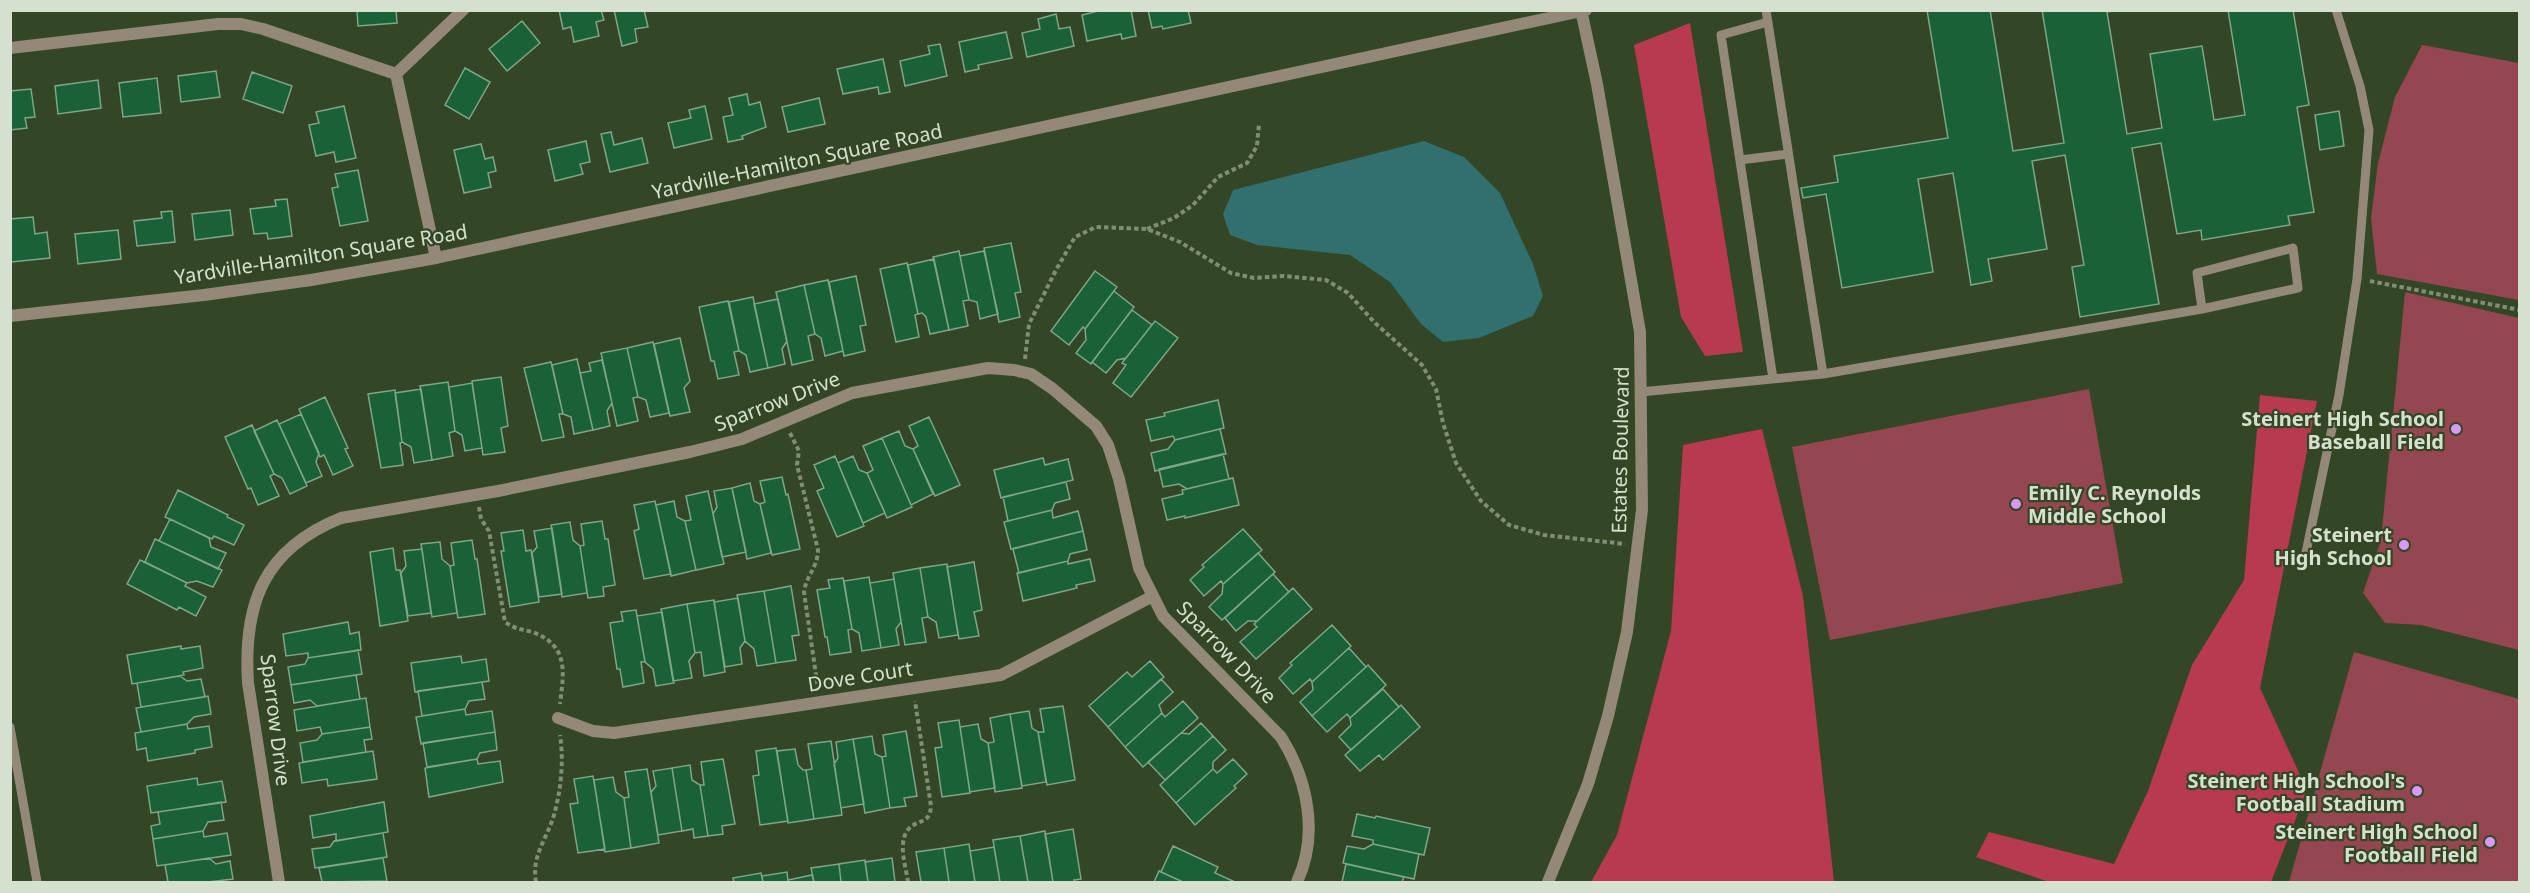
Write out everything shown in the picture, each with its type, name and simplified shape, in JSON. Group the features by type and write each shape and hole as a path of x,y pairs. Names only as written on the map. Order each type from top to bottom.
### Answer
{"street":[{"path":"396,74 463,10"},
{"name":"Yardville-Hamilton Square Road","path":"10,316 311,280 436,258 1583,11"},
{"name":"Estates Boulevard","path":"1548,882 1588,784 1608,716 1627,632 1642,510 1640,332 1583,11"},
{"path":"10,48 218,24 241,24 263,29 396,74"},
{"path":"396,74 436,258"},
{"name":"Sparrow Drive","path":"279,882 248,682 246,651 249,625 257,593 272,567 295,543 321,526 341,518 478,494 690,452 742,439 852,393 988,368 1031,374 1078,409 1096,426 1108,445 1119,479 1139,568 1163,616 1281,737 1295,759 1302,780 1309,821 1306,849 1297,882"},
{"name":"Dove Court","path":"558,718 593,731 614,733 1001,675 1153,596"}],"lane":[{"path":"1766,10 1823,374"},
{"path":"2304,562 2339,395 2357,279 2369,130 2360,86 2336,10"},
{"path":"1768,22 1721,35 1773,379"},
{"path":"1740,160 1788,154"},
{"path":"1641,392 1823,374 2202,309 2298,288 2292,248 2197,273 2202,309"},
{"path":"10,727 37,882"}],"path":[{"path":"1147,229 1174,218 1193,205 1218,177 1235,171 1247,163 1257,146 1259,124"},
{"path":"1023,372 1029,324 1075,237 1096,227 1147,229 1180,242 1231,273 1254,278 1284,276 1326,280 1348,293 1375,323 1422,364 1436,389 1443,423 1456,463 1481,501 1509,525 1544,536 1638,546"},
{"path":"2357,279 2520,310"},
{"path":"784,420 797,445 797,465 818,550 818,561 806,581 804,592 820,702"},
{"path":"478,494 481,519 489,531 502,611 506,622 515,629 531,632 549,640 557,648 564,673 558,718 562,750 558,796 548,831 535,859 536,882"},
{"path":"908,882 902,846 907,832 914,824 931,815 913,687"}],"shaded area":[{"path":"1690,23 1743,352 1705,356 1681,317 1634,45"},
{"path":"2422,45 2519,63 2519,300 2377,274 2371,218 2378,163 2395,97"},
{"name":"Steinert High School Baseball Field","path":"2405,292 2519,318 2519,650 2421,625 2385,623 2363,593 2381,540"},
{"path":"2089,389 2123,583 1830,640 1792,447"},
{"path":"2260,395 2317,401 2260,688 2307,790 2271,882 2049,882 1976,857 1989,832 2114,864 2148,791 2192,665 2244,580"},
{"path":"1762,429 1803,596 1834,882 1591,882 1617,835 1671,631 1683,445"},
{"name":"Steinert High School's Football Stadium","path":"2354,652 2519,699 2519,882 2289,882"}],"water":[{"path":"1424,141 1464,157 1500,193 1533,264 1543,296 1533,316 1479,338 1443,342 1421,324 1390,282 1350,255 1257,245 1230,235 1223,214 1233,190"}],"building":[{"path":"357,10 396,10 397,23 358,26"},
{"path":"559,10 601,10 604,20 596,22 599,36 574,42 571,27 563,29"},
{"path":"614,10 644,10 648,27 635,29 637,42 622,46"},
{"path":"1102,10 1131,10 1136,36 1122,39 1121,34 1087,41 1082,15"},
{"path":"1148,10 1188,10 1191,23 1163,29 1162,26 1152,28"},
{"path":"1927,10 1990,10 2013,151 2064,143 2042,10 2119,10 2107,12 2127,134 2162,128 2150,54 2202,46 2214,120 2245,115 2228,10 2293,10 2309,105 2297,107 2314,212 2288,216 2290,225 2202,240 2201,230 2177,234 2161,143 2132,148 2159,304 2080,317 2072,267 2084,265 2065,155 2032,161 2047,249 1988,259 1992,281 1971,285 1953,173 1918,179 1933,272 1842,288 1826,194 1803,198 1801,188 1838,182 1834,156 1948,138"},
{"path":"1056,14 1059,29 1070,27 1074,46 1027,57 1022,33 1040,29 1038,19"},
{"path":"522,21 540,43 507,71 489,49"},
{"path":"1006,32 1012,58 978,65 979,69 965,72 959,42"},
{"path":"940,44 947,76 905,86 900,61 930,54 928,46"},
{"path":"883,59 890,92 879,94 878,87 843,94 837,69"},
{"path":"465,68 490,82 469,119 445,105"},
{"path":"216,71 220,97 181,102 178,76"},
{"path":"252,72 292,86 283,113 243,99"},
{"path":"157,78 161,113 123,117 119,83"},
{"path":"98,80 101,108 58,114 55,86"},
{"path":"31,89 35,117 25,118 27,128 10,130 10,91"},
{"path":"747,94 749,105 760,102 766,127 742,136 743,139 728,142 723,117 733,115 729,98"},
{"path":"819,98 825,124 788,132 782,107"},
{"path":"344,106 356,158 336,162 334,152 316,156 309,125 319,123 316,112"},
{"path":"705,106 712,139 674,148 668,123 691,118 689,110"},
{"path":"2339,111 2344,146 2320,150 2315,115"},
{"path":"611,132 614,145 642,138 648,163 610,172 601,134"},
{"path":"586,141 590,162 580,164 583,174 555,181 548,150"},
{"path":"481,144 485,159 493,157 496,171 488,173 491,187 464,193 454,150"},
{"path":"358,170 368,221 340,226 332,188 338,187 335,174"},
{"path":"287,199 292,236 268,239 267,233 254,234 250,209 276,206 275,200"},
{"path":"230,210 233,235 195,240 192,214"},
{"path":"172,211 175,242 137,246 134,221 162,218 161,212"},
{"path":"33,217 35,234 47,232 50,258 11,262 10,219"},
{"path":"118,230 121,259 78,264 75,234"},
{"path":"1011,243 1021,292 1015,293 1020,317 999,322 984,248"},
{"path":"959,251 969,300 963,301 968,326 949,330 933,257"},
{"path":"984,251 998,314 980,319 977,302 969,300 960,256"},
{"path":"934,259 949,330 930,334 926,317 922,313 918,314 908,265"},
{"path":"907,263 918,314 915,315 919,337 896,342 880,269"},
{"path":"1095,271 1117,287 1085,329 1083,327 1069,345 1051,331"},
{"path":"856,276 866,325 860,326 865,351 844,356 829,282"},
{"path":"828,280 843,351 825,356 821,338 815,334 804,285"},
{"path":"804,285 815,334 808,336 813,360 792,365 776,292"},
{"path":"1114,291 1134,307 1091,364 1076,353 1086,340 1085,329"},
{"path":"753,297 768,368 750,372 746,355 739,351 729,302"},
{"path":"778,299 787,341 782,349 785,364 768,368 754,304"},
{"path":"728,301 739,351 734,352 739,375 718,379 714,361 711,361 699,307"},
{"path":"1132,310 1152,325 1126,358 1117,360 1106,373 1092,362"},
{"path":"1155,321 1178,338 1131,397 1113,383 1126,365 1122,363"},
{"path":"680,338 690,381 684,388 690,412 670,416 654,344"},
{"path":"653,342 669,413 650,417 646,400 638,397 627,348"},
{"path":"627,348 638,397 633,398 638,421 617,426 601,353"},
{"path":"577,359 593,430 574,434 571,417 563,414 552,365"},
{"path":"602,360 612,403 607,411 610,426 593,430 580,373 591,371 589,363"},
{"path":"551,362 563,414 559,414 564,437 542,441 524,368"},
{"path":"501,377 508,426 501,428 505,452 483,455 472,381"},
{"path":"448,382 455,431 449,433 453,456 432,460 420,386"},
{"path":"472,383 482,448 465,451 462,435 455,431 449,387"},
{"path":"421,389 432,460 414,463 411,447 402,442 395,393"},
{"path":"395,390 403,465 381,468 368,394"},
{"path":"325,397 348,448 345,449 353,466 333,475 324,455 320,457 299,409"},
{"path":"1218,400 1224,428 1175,440 1173,436 1151,441 1146,420 1165,416 1164,413"},
{"path":"301,414 319,453 316,462 322,476 306,483 279,424"},
{"path":"929,417 960,485 935,496 913,449 918,446 909,426"},
{"path":"277,420 307,486 290,494 282,478 274,474 254,431"},
{"path":"252,425 274,474 270,476 279,496 258,505 251,488 248,489 225,437"},
{"path":"1220,429 1226,454 1155,471 1151,453 1168,449 1175,440"},
{"path":"899,431 905,446 913,449 933,494 911,505 882,438"},
{"path":"882,438 912,507 887,518 867,473 873,470 863,446"},
{"path":"1223,454 1229,479 1187,489 1179,484 1163,487 1159,469"},
{"path":"835,456 864,526 837,537 817,491 824,488 814,465"},
{"path":"853,456 859,470 867,473 885,513 863,523 838,463"},
{"path":"1043,458 1045,465 1068,459 1073,480 1001,498 994,470"},
{"path":"782,477 800,549 772,555 760,504 765,502 760,481"},
{"path":"1233,478 1239,505 1167,520 1162,499 1183,494 1182,490"},
{"path":"1066,482 1070,499 1055,503 1052,510 1008,521 1003,497"},
{"path":"750,483 754,501 760,504 771,553 747,559 732,488"},
{"path":"732,488 746,552 722,557 713,514 717,507 714,491"},
{"path":"178,490 244,525 234,545 214,536 212,539 165,517"},
{"path":"708,491 724,564 696,570 685,521 691,520 686,496"},
{"path":"655,501 671,574 644,579 634,531 639,529 634,505"},
{"path":"674,501 677,517 685,521 696,570 671,576 656,505"},
{"path":"1052,510 1053,518 1078,511 1083,531 1011,549 1004,522"},
{"path":"170,519 209,538 211,547 226,553 218,569 159,541"},
{"path":"602,521 605,539 608,539 615,585 603,587 604,596 588,598 580,546 584,545 581,524"},
{"path":"570,522 573,540 580,546 587,593 562,597 551,525"},
{"path":"552,528 562,594 539,597 532,553 537,547 534,531"},
{"path":"1243,529 1262,550 1223,584 1221,581 1204,596 1190,580 1204,567 1202,565"},
{"path":"523,530 526,551 531,550 539,602 510,607 501,551 504,551 501,533"},
{"path":"1083,531 1087,550 1070,554 1068,561 1019,573 1013,549"},
{"path":"155,539 222,570 213,587 197,581 187,583 145,562"},
{"path":"472,540 485,614 458,618 450,566 454,565 451,543"},
{"path":"440,542 442,559 450,566 457,613 432,617 421,544"},
{"path":"393,548 396,570 400,570 408,621 380,626 370,552"},
{"path":"422,549 431,613 408,616 401,573 406,566 404,551"},
{"path":"1258,553 1275,572 1222,620 1209,607 1222,594 1223,584"},
{"path":"1090,559 1095,581 1076,585 1077,588 1023,601 1017,573 1068,561 1068,564"},
{"path":"140,560 187,583 185,586 206,597 196,616 179,607 177,610 127,584"},
{"path":"974,562 982,610 974,612 979,636 959,639 947,567"},
{"path":"947,564 958,635 939,638 936,622 928,617 920,568"},
{"path":"920,568 928,617 922,618 926,642 905,645 893,573"},
{"path":"1273,574 1289,592 1257,621 1248,621 1236,631 1225,618"},
{"path":"869,577 881,648 862,651 859,633 852,629 844,581"},
{"path":"843,578 852,629 848,630 851,652 830,655 817,590 830,588 828,580"},
{"path":"894,579 901,622 896,629 899,645 881,648 870,583"},
{"path":"791,586 799,635 792,636 796,660 776,663 764,591"},
{"path":"1293,588 1312,609 1256,659 1240,642 1257,627 1254,624"},
{"path":"764,591 776,663 757,666 754,649 745,641 737,595"},
{"path":"738,598 745,641 740,648 742,664 725,667 714,602"},
{"path":"714,600 725,672 704,676 701,652 695,653 687,604"},
{"path":"687,604 695,653 689,661 692,678 673,681 661,609"},
{"path":"636,610 645,662 641,662 644,683 623,687 620,669 617,669 610,623 623,621 621,612"},
{"path":"662,612 674,683 656,686 653,669 645,662 637,616"},
{"path":"348,622 350,634 359,632 361,650 308,658 308,653 286,656 283,634"},
{"path":"1332,625 1351,646 1312,682 1310,679 1293,694 1279,678 1292,665 1290,663"},
{"path":"181,646 181,649 200,646 203,668 183,672 184,675 132,684 127,655"},
{"path":"1349,648 1366,667 1312,716 1300,702 1313,690 1312,682"},
{"path":"358,650 362,674 291,685 288,667 305,664 308,658"},
{"path":"461,656 462,663 486,659 489,681 415,692 411,663"},
{"path":"1150,661 1164,677 1108,727 1089,706 1127,672 1132,677"},
{"path":"1368,665 1386,685 1350,718 1347,714 1327,732 1312,716"},
{"path":"356,675 360,699 317,706 310,700 294,703 291,685"},
{"path":"180,676 187,681 201,679 205,697 141,707 137,683"},
{"path":"1161,679 1173,692 1159,705 1162,713 1125,747 1108,727"},
{"path":"482,682 485,699 469,701 465,709 422,716 418,691"},
{"path":"1383,689 1399,707 1351,750 1339,737 1351,725 1350,718"},
{"path":"208,696 211,714 194,717 187,724 141,732 136,708"},
{"path":"366,698 370,727 322,734 320,727 297,731 294,710"},
{"path":"1183,701 1198,718 1143,767 1125,747 1162,713 1165,717"},
{"path":"1401,705 1420,727 1383,760 1379,755 1360,771 1345,755"},
{"path":"1063,706 1075,780 1047,785 1038,732 1044,732 1040,709"},
{"path":"465,709 466,715 492,711 495,732 421,744 416,717"},
{"path":"1029,711 1032,728 1038,732 1046,782 1022,786 1010,714"},
{"path":"1010,714 1022,788 995,792 988,743 994,742 990,718"},
{"path":"959,720 970,793 942,797 935,748 942,747 938,723"},
{"path":"1201,723 1213,736 1165,780 1148,762 1181,733 1189,734"},
{"path":"187,724 188,729 209,726 212,747 195,750 195,753 148,761 146,748 137,750 135,733"},
{"path":"978,724 981,739 988,743 995,788 970,792 960,727"},
{"path":"370,727 372,739 364,740 366,752 303,762 300,743 317,740 322,734"},
{"path":"906,731 917,796 904,798 906,806 890,808 882,757 886,756 883,735"},
{"path":"495,732 497,750 480,753 477,759 427,767 423,743"},
{"path":"872,736 875,754 882,757 890,808 865,813 853,739"},
{"path":"1213,736 1226,750 1213,762 1213,769 1176,803 1160,785"},
{"path":"853,739 864,804 841,808 834,764 838,758 836,742"},
{"path":"831,741 842,815 814,819 806,770 812,769 808,744"},
{"path":"776,748 788,821 760,825 753,776 759,775 756,751"},
{"path":"795,749 798,765 806,770 814,819 788,823 777,751"},
{"path":"373,751 377,779 328,786 327,779 302,783 299,763"},
{"path":"477,759 478,764 500,761 503,782 429,797 425,768"},
{"path":"723,759 735,824 722,826 723,834 708,836 700,785 704,785 701,762"},
{"path":"1233,759 1247,774 1234,786 1236,788 1195,825 1176,803 1213,769 1217,773"},
{"path":"690,765 692,780 700,785 708,836 694,838 693,829 682,831 672,768"},
{"path":"672,768 682,831 658,835 651,792 656,786 653,771"},
{"path":"647,769 659,843 631,848 624,798 629,797 625,772"},
{"path":"593,776 605,849 578,853 570,804 578,803 574,779"},
{"path":"613,777 616,792 624,798 631,848 605,852 594,780"},
{"path":"197,778 198,785 222,781 226,802 151,813 147,786"},
{"path":"221,802 224,820 208,822 203,831 153,839 151,826 160,824 158,812"},
{"path":"384,802 388,832 336,841 336,834 313,838 310,816"},
{"path":"1357,814 1430,828 1424,855 1373,844 1373,840 1352,836"},
{"path":"1073,829 1081,879 1074,880 1075,882 1053,882 1045,834"},
{"path":"203,831 204,837 227,833 231,855 157,866 153,839"},
{"path":"1045,831 1053,882 1028,882 1020,836"},
{"path":"383,833 387,857 315,868 312,849 330,847 334,841"},
{"path":"1020,836 1028,882 1000,882 993,840"},
{"path":"969,844 975,882 949,882 944,848"},
{"path":"1373,844 1419,854 1414,879 1343,863 1347,846 1364,849"},
{"path":"1173,846 1218,867 1215,873 1235,882 1183,882 1161,872"},
{"path":"994,847 1000,882 975,882 970,851"},
{"path":"944,848 949,882 921,882 916,852"},
{"path":"209,858 216,864 230,861 233,879 208,882 168,882 165,865"},
{"path":"383,858 387,881 322,882 319,868"},
{"path":"892,858 895,882 868,882 865,862"},
{"path":"865,860 868,882 841,882 839,864"},
{"path":"839,864 841,882 814,882 811,868"},
{"path":"1346,864 1404,877 1402,882 1342,882"},
{"path":"1159,871 1161,872 1183,882 1154,882"},
{"path":"787,872 788,882 763,882 762,876"},
{"path":"761,873 763,882 734,882 733,878"},
{"path":"812,875 814,882 788,882 788,880"}],"place":[{"name":"Steinert High School Baseball Field","path":"2456,429"},
{"name":"Emily C. Reynolds Middle School","path":"2016,504"},
{"name":"Steinert High School","path":"2404,545"},
{"name":"Steinert High School's Football Stadium","path":"2417,791"},
{"name":"Steinert High School Football Field","path":"2490,842"}]}
